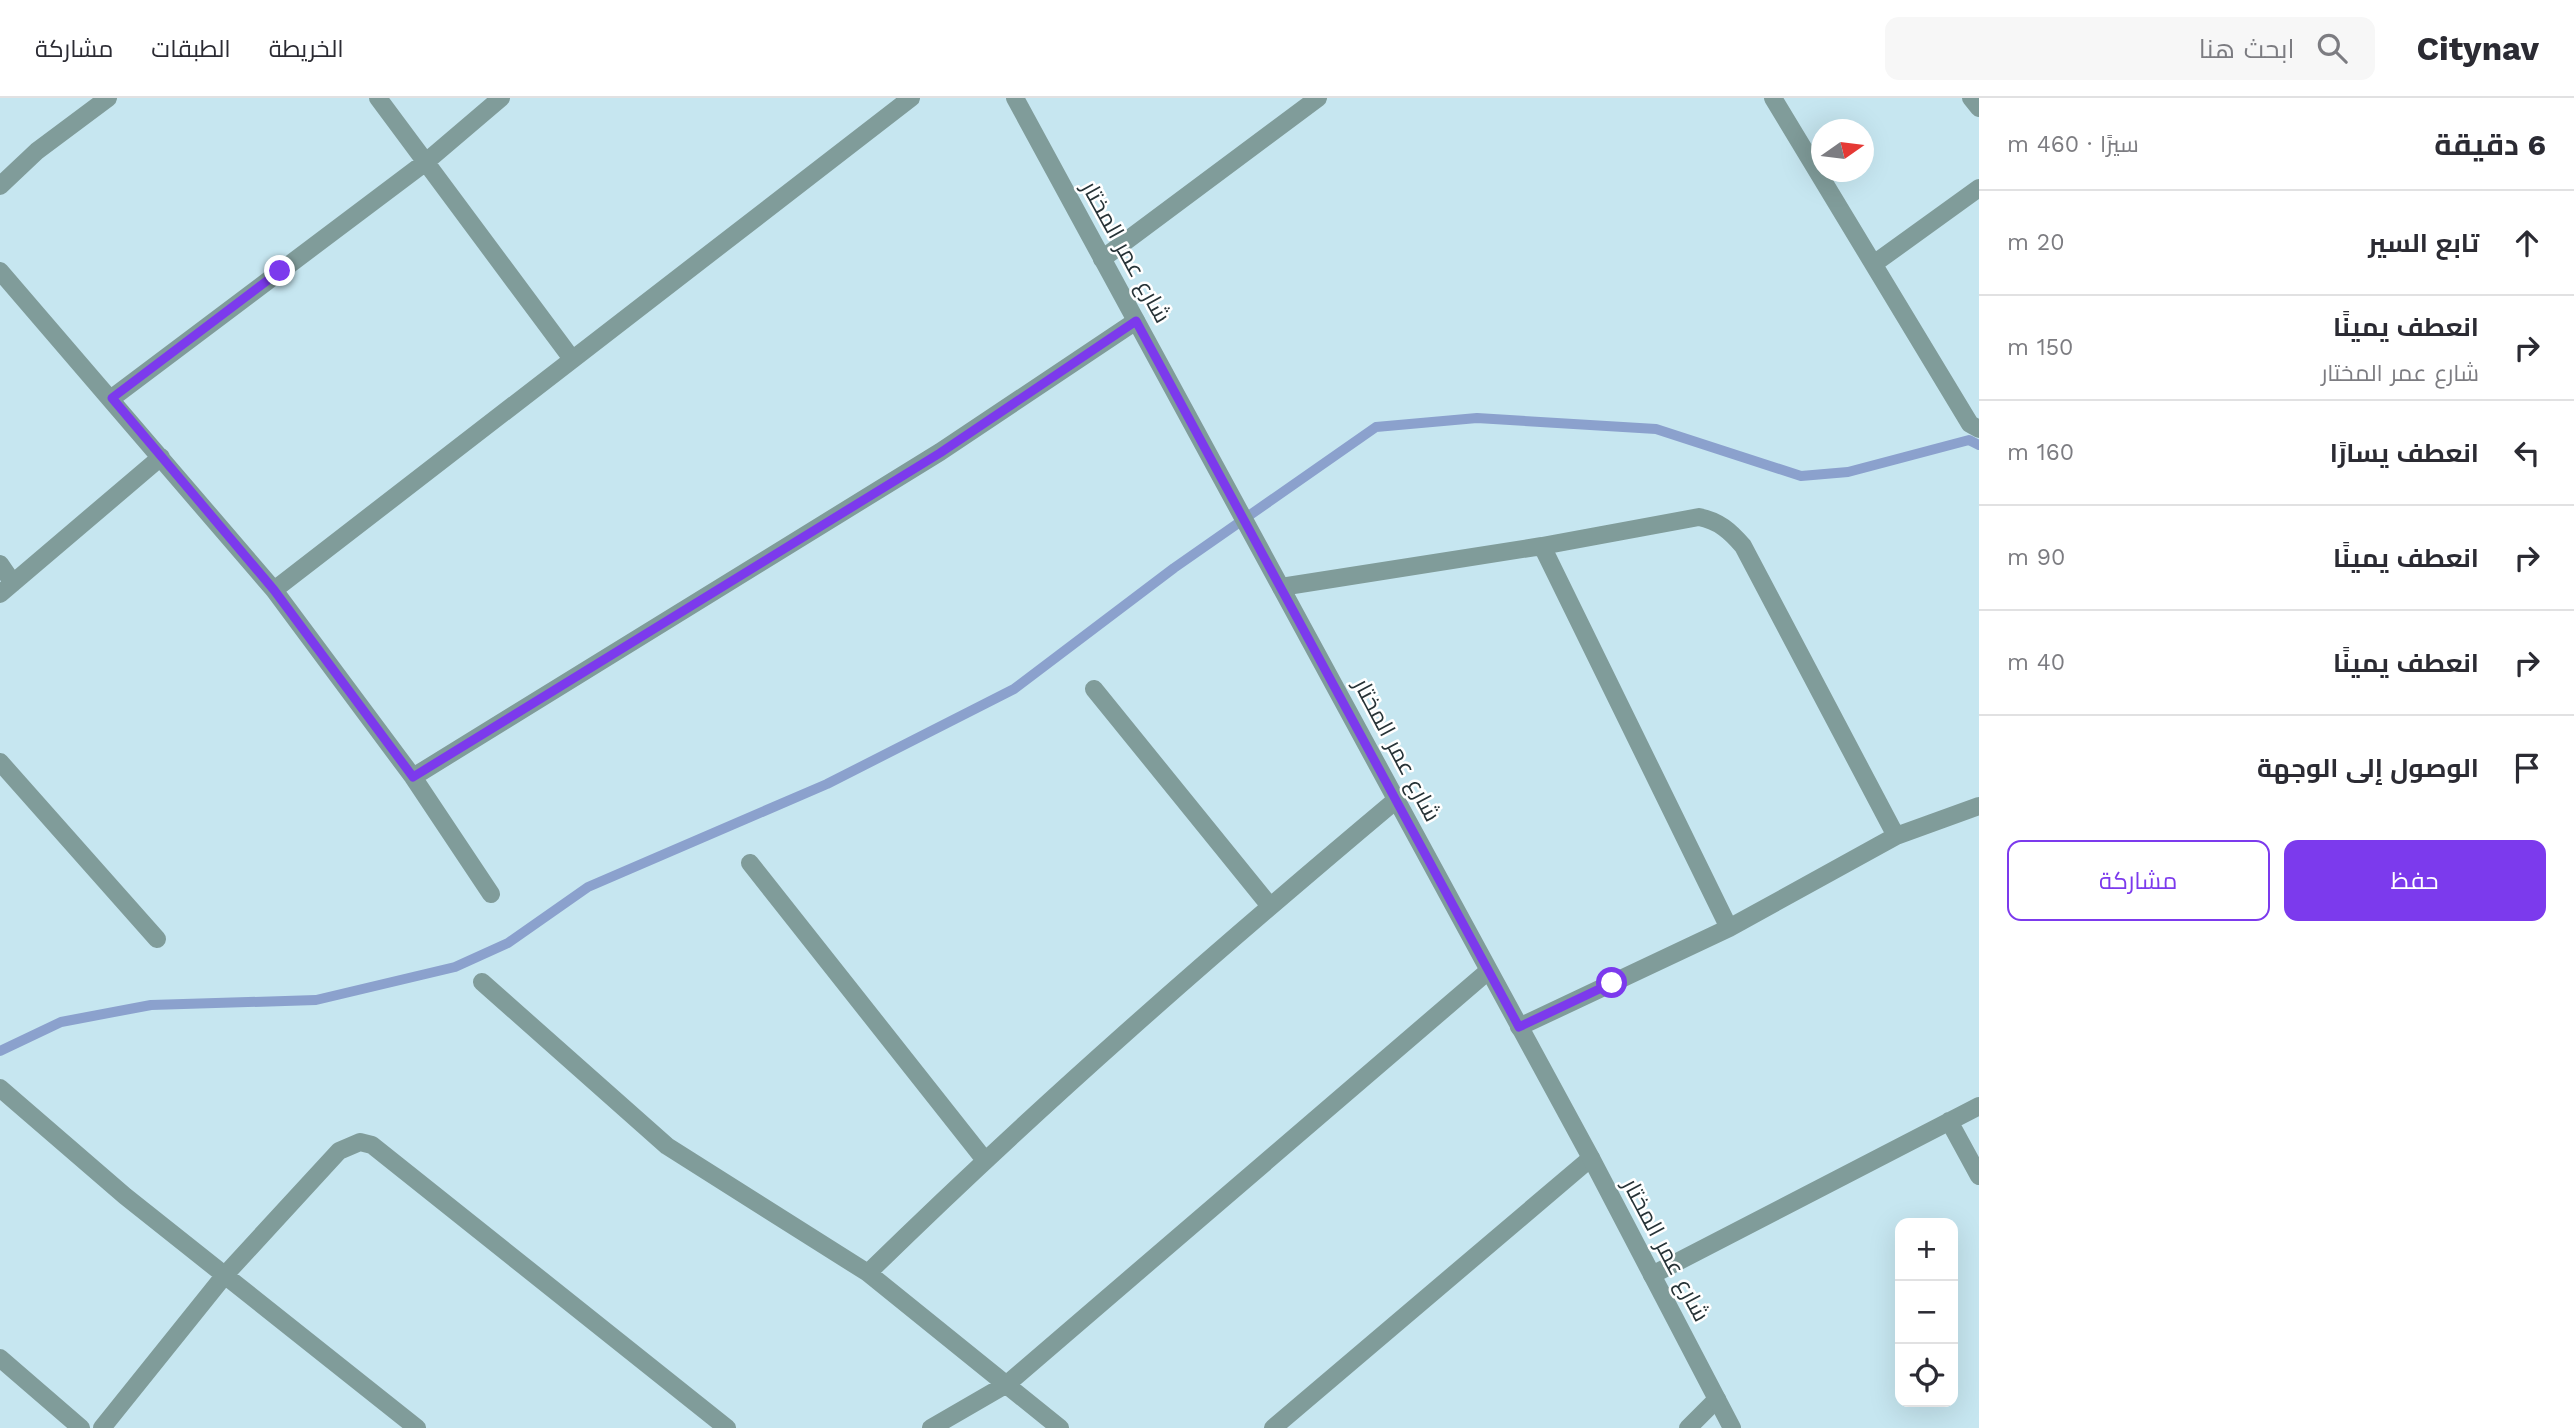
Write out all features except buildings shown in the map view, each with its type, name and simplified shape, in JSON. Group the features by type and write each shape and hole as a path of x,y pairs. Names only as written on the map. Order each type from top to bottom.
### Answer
{"street":[{"path":"0,186 37,151 108,98"},
{"path":"378,98 427,160 572,359"},
{"path":"112,398 427,160 501,98"},
{"path":"274,590 911,98"},
{"name":"شارع عمر المختار","path":"1016,98 1487,972 1591,1158 1732,1428"},
{"path":"1102,259 1318,98"},
{"path":"1773,98 1875,263 1970,425 1979,429"},
{"path":"1971,98 1979,108"},
{"path":"1875,263 1979,188"},
{"path":"0,271 112,398 274,590 413,777 491,894"},
{"path":"413,777 940,453 1136,321"},
{"path":"0,564 7,589 161,457"},
{"path":"1281,587 1542,546 1699,517 1713,520 1728,529 1743,546 1896,836"},
{"path":"1542,546 1729,928"},
{"path":"1094,690 1270,906"},
{"path":"0,762 157,939"},
{"path":"868,1273 984,1159 1270,906 1396,800"},
{"path":"1519,1027 1729,928 1896,836 1979,806"},
{"path":"750,863 984,1159"},
{"path":"931,1428 1007,1384 1487,972"},
{"path":"482,982 667,1146 868,1273 1060,1428"},
{"path":"6,1094 224,1276 417,1428"},
{"path":"1652,1275 1979,1106"},
{"path":"1949,1121 1979,1177"},
{"path":"102,1428 224,1276 339,1151 360,1142 372,1145 727,1428"},
{"path":"1273,1428 1591,1158"},
{"path":"0,1358 81,1428"},
{"path":"1688,1428 1717,1399"}],"waterway":[{"path":"0,1051 61,1022 151,1005 316,1000 455,967 508,943 588,887 827,784 1014,689 1174,568 1376,427 1477,418 1656,429 1801,476 1848,472 1969,440 1979,445"}],"route":[{"path":"280,271 112,398 274,590 413,777 940,453 1136,321 1519,1027 1612,983"}]}
